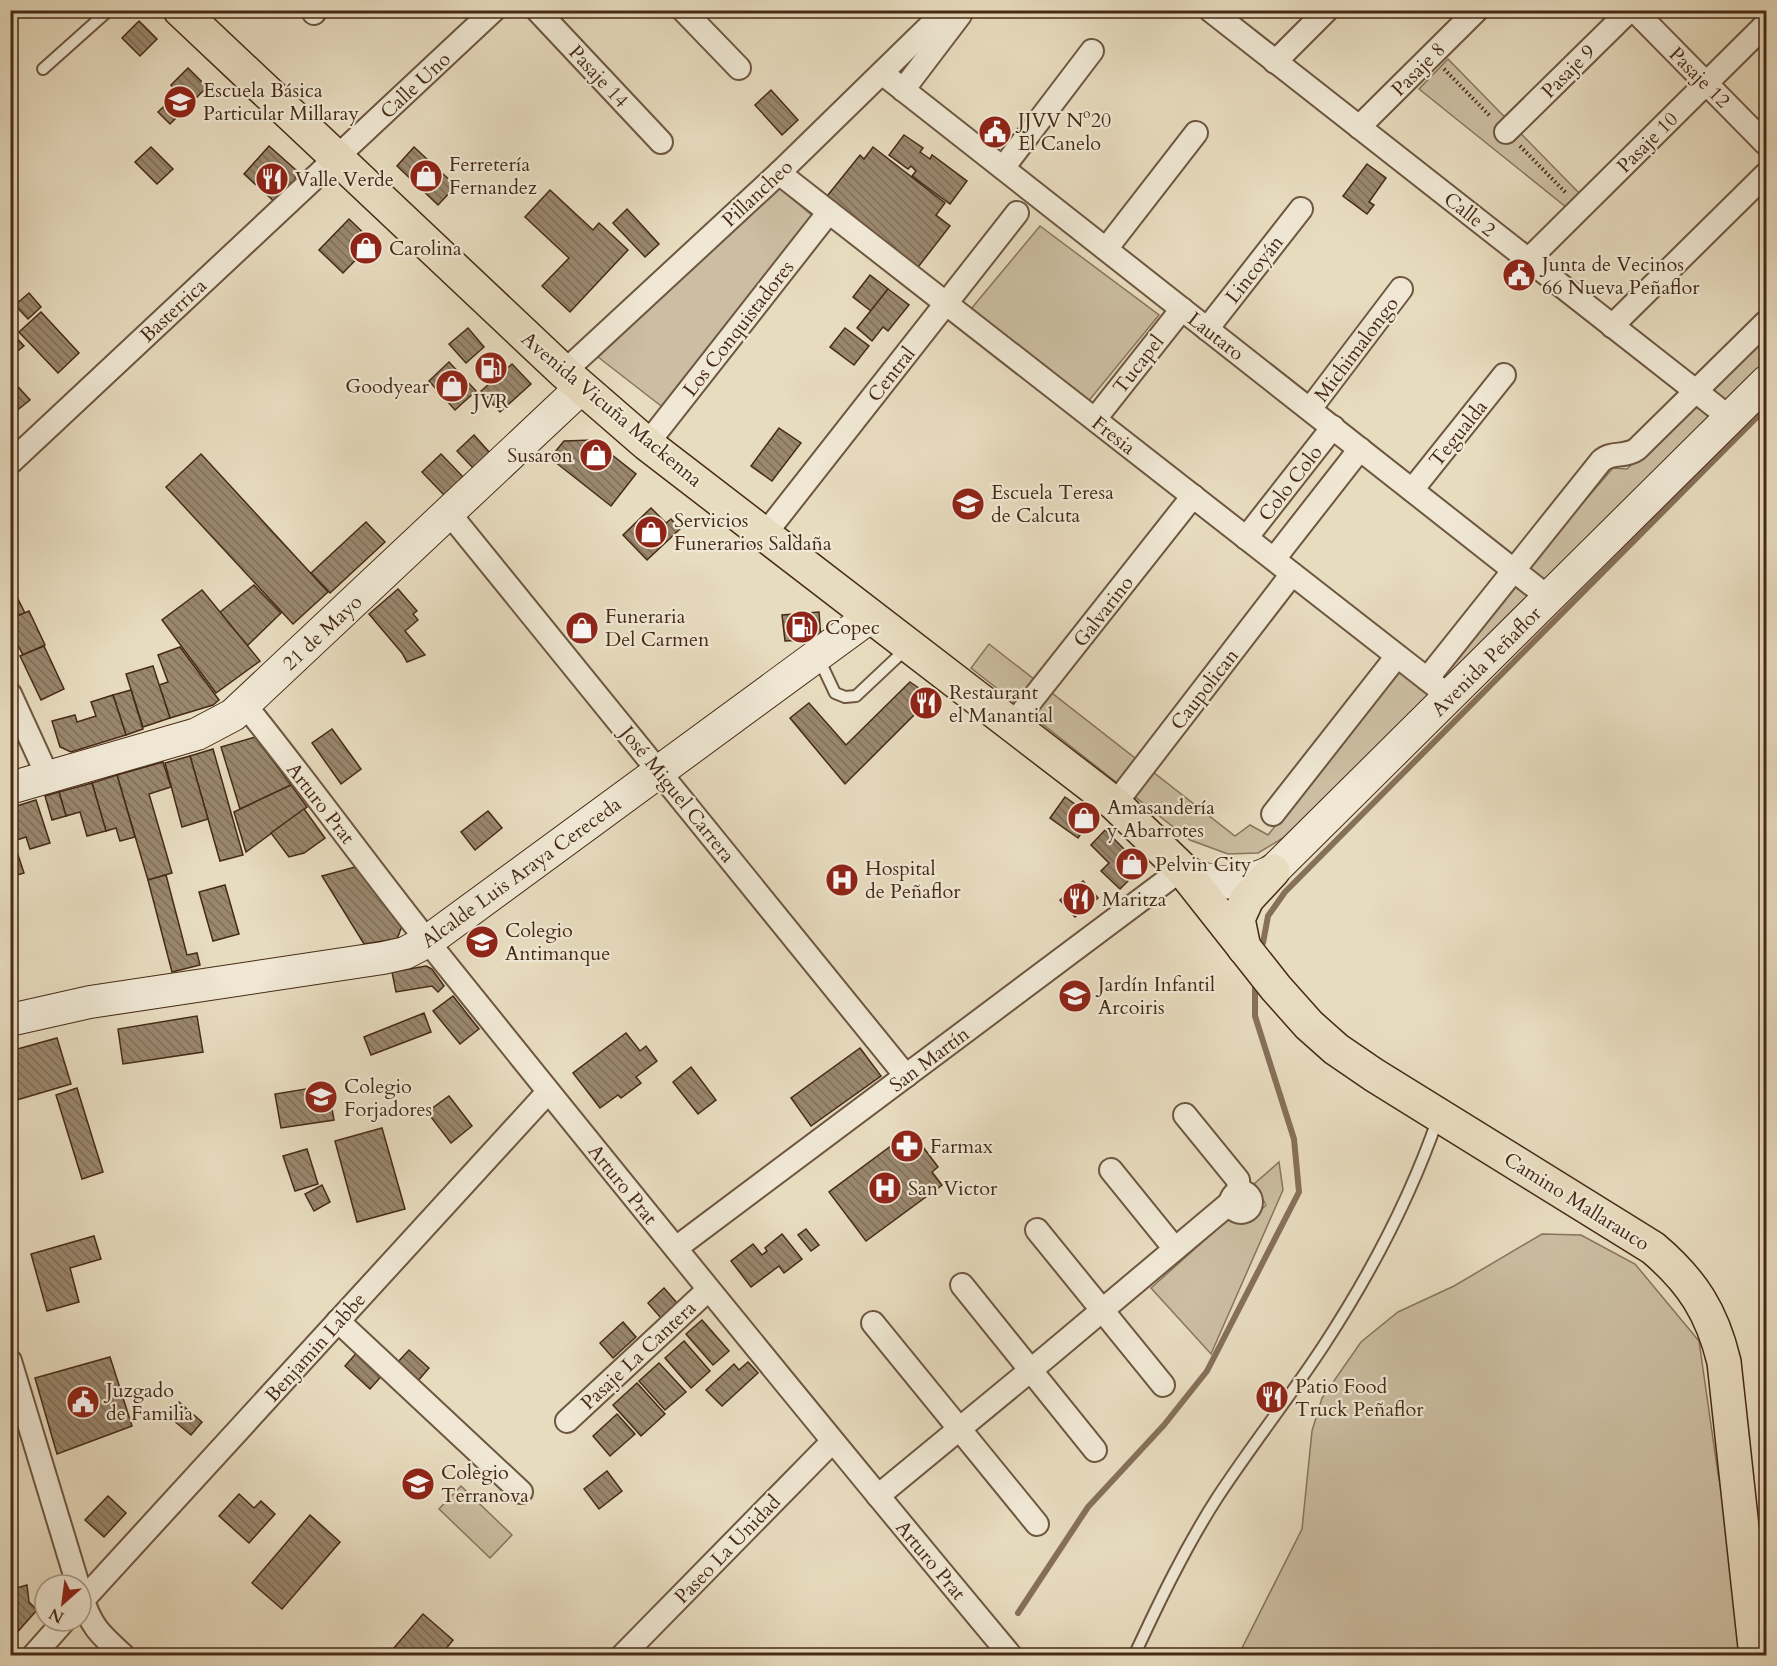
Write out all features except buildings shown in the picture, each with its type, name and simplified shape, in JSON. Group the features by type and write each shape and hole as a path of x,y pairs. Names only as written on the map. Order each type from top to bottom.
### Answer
{"main road":[{"name":"Avenida Vicuña Mackenna","path":"180,10 573,380 647,444 1115,804 1182,869"},
{"name":"21 de Mayo","path":"10,788 196,734 222,722 245,705 449,513 573,380"},
{"name":"Avenida Peñaflor","path":"1182,869 1204,880 1231,884 1246,882 1273,871 1438,688 1549,598 1767,382"},
{"name":"Alcalde Luis Araya Cereceda","path":"10,1020 90,1002 394,957 405,953 428,941 871,616"},
{"name":"Camino Mallarauco","path":"1182,869 1309,1025 1329,1043 1374,1075 1653,1248 1683,1276 1694,1291 1713,1325 1724,1362 1758,1587 1756,1656"},
{"path":"1244,948 1239,919 1247,899 1273,871"}],"street":[{"name":"Calle Uno","path":"336,159 494,10"},
{"name":"Pasaje 14","path":"537,10 661,142"},
{"path":"683,10 739,68"},
{"name":"Pillancheo","path":"573,380 779,173 946,10"},
{"path":"903,90 960,15 960,10"},
{"name":"Calle 2","path":"1210,10 1730,418"},
{"path":"1275,62 1328,10"},
{"name":"Pasaje 8","path":"1359,127 1477,10"},
{"name":"Pasaje 9","path":"1506,132 1630,10"},
{"name":"Pasaje 12","path":"1634,10 1767,144"},
{"name":"Pasaje 10","path":"1528,260 1767,24"},
{"path":"1003,168 1092,51"},
{"name":"Lautaro","path":"882,74 1549,598"},
{"path":"1106,249 1196,133"},
{"name":"Basterrica","path":"10,463 336,159"},
{"name":"Fresia","path":"779,173 1438,688"},
{"path":"1612,326 1767,174"},
{"name":"Lincoyán","path":"1208,329 1301,209"},
{"name":"Los Conquistadores","path":"647,444 829,212"},
{"name":"Central","path":"765,534 1017,213"},
{"name":"Michimalongo","path":"1310,409 1401,289"},
{"name":"Tucapel","path":"1095,419 1182,309"},
{"name":"Avenida Peñaflor","path":"1438,688 1514,570 1605,458 1614,454 1628,454 1637,449 1767,322"},
{"name":"Tegualda","path":"1412,490 1504,375"},
{"name":"Colo Colo","path":"1246,538 1333,427"},
{"name":"Colo Colo","path":"1274,559 1360,448"},
{"name":"Galvarino","path":"1012,725 1193,496"},
{"name":"José Miguel Carrera","path":"449,513 661,771 906,1076"},
{"name":"Caupolican","path":"1115,804 1292,574"},
{"path":"1273,814 1397,656"},
{"path":"10,694 48,777"},
{"name":"Arturo Prat","path":"245,705 548,1092 832,1442 1011,1656"},
{"name":"San Martín","path":"676,1248 1182,869"},
{"name":"Benjamin Labbe","path":"93,1583 548,1092"},
{"path":"878,1496 1032,1370 1235,1196 1238,1180 1185,1115"},
{"path":"1111,1170 1175,1249"},
{"path":"1037,1230 1163,1385"},
{"path":"962,1285 1095,1450"},
{"name":"Pasaje La Cantera","path":"567,1421 708,1290"},
{"path":"338,1321 521,1492"},
{"path":"873,1323 1037,1524"},
{"path":"10,1361 74,1573"},
{"name":"Paseo La Unidad","path":"622,1656 832,1442"},
{"path":"93,1626 124,1656"},
{"path":"33,1656 53,1633"}],"lane":[{"path":"43,69 109,10"},
{"path":"818,655 835,693 849,698 856,696 910,646"},
{"path":"1134,1656 1170,1580 1216,1500 1325,1344 1381,1252 1413,1187 1439,1114"}],"shaded area":[{"path":"1448,59 1580,194 1566,207 1419,89"},
{"path":"778,187 815,218 665,409 598,357"},
{"path":"1040,226 1159,315 1087,403 971,309"},
{"path":"1766,331 1766,369 1283,838 1258,853 1228,854 1190,840 971,668 989,644 1235,836 1250,825 1268,835 1399,672 1422,689 1613,468 1627,469"},
{"path":"1279,1162 1283,1190 1211,1354 1151,1288 1227,1220 1249,1219 1266,1205 1254,1184"},
{"path":"1542,1234 1581,1235 1635,1264 1699,1341 1745,1655 1238,1656 1302,1529 1312,1431 1322,1398 1361,1342 1398,1312 1454,1286"},
{"path":"461,1486 512,1535 490,1558 439,1509"}],"waterway":[{"path":"1263,943 1268,916 1285,892 1766,408"},
{"path":"1018,1613 1088,1507 1164,1425 1207,1371 1299,1192 1294,1139 1255,1016 1255,986"}],"place":[{"name":"Escuela Básica Particular Millaray","path":"180,102"},
{"name":"JJVV Nº20 El Canelo","path":"995,132"},
{"name":"Ferretería Fernandez","path":"426,176"},
{"name":"Valle Verde","path":"272,179"},
{"name":"Carolina","path":"366,248"},
{"name":"Junta de Vecinos 66 Nueva Peñaflor","path":"1519,275"},
{"name":"JVR","path":"491,368"},
{"name":"Goodyear","path":"452,386"},
{"name":"Susaron","path":"596,455"},
{"name":"Escuela Teresa de Calcuta","path":"968,504"},
{"name":"Servicios Funerarios Saldaña","path":"651,532"},
{"name":"Copec","path":"802,627"},
{"name":"Funeraria Del Carmen","path":"582,628"},
{"name":"Restaurant el Manantial","path":"926,703"},
{"name":"Amasandería y Abarrotes","path":"1084,818"},
{"name":"Pelvin City","path":"1132,864"},
{"name":"Hospital de Peñaflor","path":"842,880"},
{"name":"Maritza","path":"1079,899"},
{"name":"Colegio Antimanque","path":"482,942"},
{"name":"Jardín Infantil Arcoiris","path":"1075,996"},
{"name":"Colegio Forjadores","path":"321,1097"},
{"name":"Farmax","path":"907,1146"},
{"name":"San Victor","path":"885,1188"},
{"name":"Patio Food Truck Peñaflor","path":"1272,1397"},
{"name":"Juzgado de Familia","path":"83,1402"},
{"name":"Colegio Terranova","path":"418,1484"}]}
